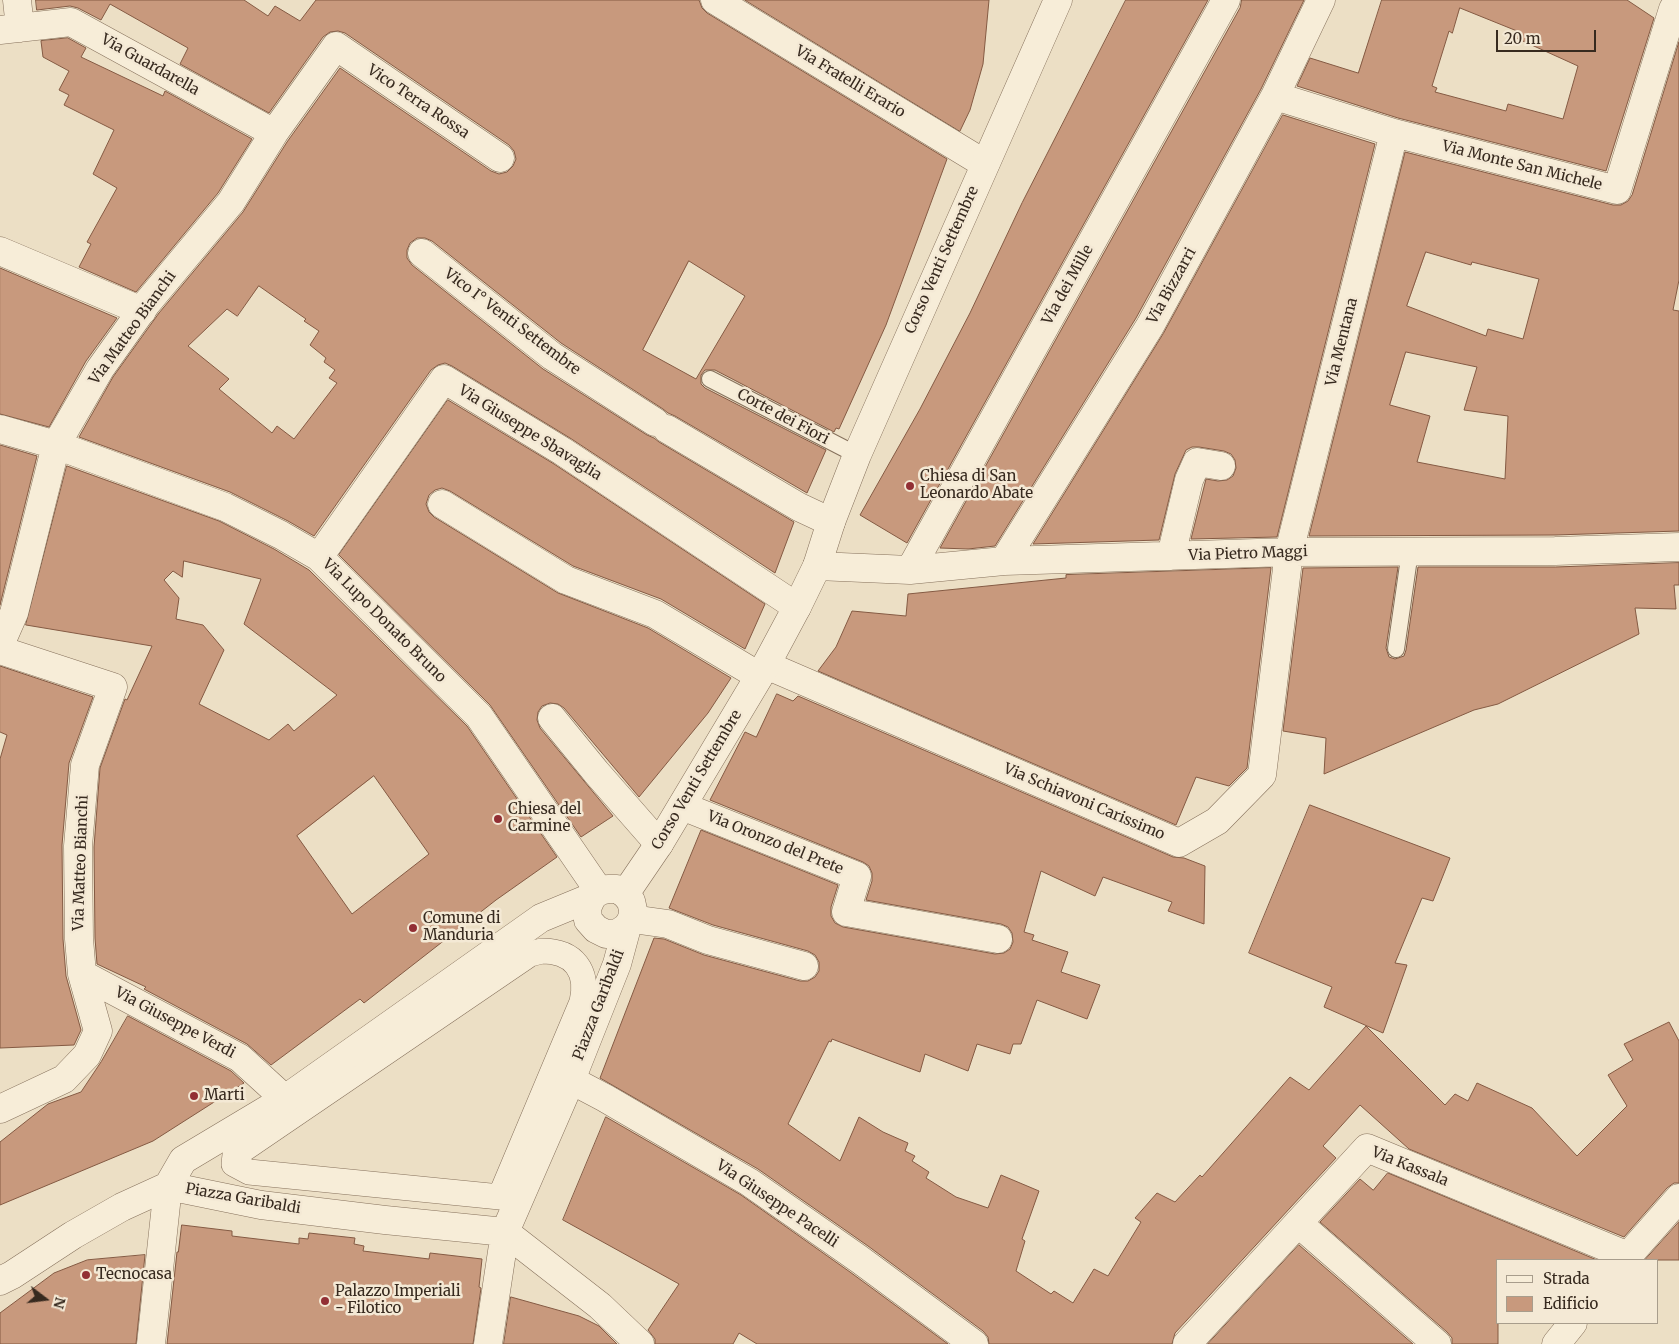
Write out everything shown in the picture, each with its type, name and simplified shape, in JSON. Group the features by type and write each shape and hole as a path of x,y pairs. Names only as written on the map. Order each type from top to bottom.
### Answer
{"street":[{"path":"10,29 17,0"},
{"name":"Via Fratelli Erario","path":"715,0 985,164"},
{"name":"Corso Venti Settembre","path":"615,906 659,844 797,607 817,566 830,522 857,455 1058,0"},
{"name":"Via dei Mille","path":"910,570 1226,0"},
{"name":"Via Bizzarri","path":"1004,561 1150,326 1275,96 1321,0"},
{"name":"Via Monte San Michele","path":"1275,96 1394,133 1617,190 1668,7"},
{"name":"Via Guardarella","path":"10,29 72,22 274,133"},
{"name":"Via Matteo Bianchi","path":"0,645 14,613 56,444 100,369 142,310 231,202 274,133 336,46"},
{"name":"Vico Terra Rossa","path":"336,46 500,158"},
{"name":"Via Mentana","path":"1290,552 1394,133"},
{"path":"0,251 142,310"},
{"name":"Vico I° Venti Settembre","path":"422,253 552,356 661,425 799,507 830,522"},
{"name":"Via Giuseppe Sbavaglia","path":"319,557 444,379 562,451 797,607"},
{"name":"Via Lupo Donato Bruno","path":"0,429 56,444 225,508 282,535 319,557 479,716 615,906"},
{"path":"1171,556 1189,480 1197,462 1221,466"},
{"path":"442,504 566,580 654,614 762,670"},
{"name":"Via Pietro Maggi","path":"817,566 910,570 1004,561 1290,552 1679,547"},
{"name":"Via Schiavoni Carissimo","path":"762,670 1179,844 1217,821 1262,775 1290,552"},
{"name":"Via Matteo Bianchi","path":"0,650 113,687 85,765 78,846 79,939 82,974 98,1031 87,1055 64,1079 0,1109"},
{"path":"552,718 659,844"},
{"name":"Via Oronzo del Prete","path":"682,806 857,876 846,912 998,939"},
{"path":"615,906 708,940 804,966"},
{"name":"Piazza Garibaldi","path":"615,906 617,964 571,1080 505,1232 261,1205 168,1186 183,1160 285,1099 541,918 615,906"},
{"name":"Piazza Garibaldi","path":"554,951 566,955 581,971 584,981 584,997 500,1197 249,1172 234,1164 235,1154 530,954 554,951"},
{"name":"Via Giuseppe Verdi","path":"82,974 240,1058 285,1099"},
{"name":"Via Giuseppe Pacelli","path":"571,1080 749,1182 859,1259 974,1344"},
{"name":"Via Kassala","path":"1187,1344 1367,1148 1626,1258 1679,1198"},
{"path":"0,1281 122,1207 168,1186"},
{"path":"151,1344 168,1186"},
{"path":"1298,1224 1437,1344"},
{"path":"488,1344 505,1232 600,1306 640,1344"},
{"path":"1556,1344 1572,1324"}],"lane":[{"name":"Corte dei Fiori","path":"710,378 857,455"},
{"path":"1396,649 1410,551"}],"building":[{"path":"36,0 244,0 268,16 275,6 300,21 316,0 699,0 702,8 707,13 947,159 886,325 839,429 836,428 834,432 715,370 705,370 701,375 701,384 705,388 826,450 807,493 668,413 561,343 432,241 425,238 417,238 410,243 407,250 407,258 412,265 543,369 647,435 794,522 775,573 570,438 445,363 431,370 314,536 230,492 79,437 113,377 159,313 243,212 287,142 340,68 491,171 499,174 507,172 513,166 516,159 514,151 509,145 345,33 338,31 330,32 323,37 269,113 180,64 188,48 110,4 101,20 70,6 37,10","holes":["689,261 745,296 696,379 643,350","259,286 306,319 304,321 319,331 310,345 326,358 324,362 335,370 329,378 337,383 294,439 277,426 272,433 219,389 229,379 188,346 227,309 237,316"]},
{"path":"745,0 989,0 983,64 970,110 960,131"},
{"path":"1126,0 1208,0 907,543 860,515 920,409 970,313 1022,203"},
{"path":"1242,0 1304,0 1261,89 1136,318 995,546 968,549 940,548 1240,8"},
{"path":"1382,0 1627,0 1654,18 1606,171 1398,118 1297,86 1310,58 1358,73","holes":["1460,8 1517,31 1514,37 1578,66 1563,119 1508,104 1506,111 1435,92 1437,88 1432,86 1449,31 1452,33"]},
{"path":"68,38 86,48 81,57 163,96 165,91 252,139 218,193 136,292 79,267 91,244 87,242 117,188 93,174 114,130 64,105 69,95 59,90 69,71 43,57 41,41"},
{"path":"1679,42 1679,280 1673,310 1679,311 1679,531 1555,535 1309,536 1405,152 1613,205 1621,205 1628,201 1632,195","holes":["1426,252 1471,265 1472,262 1539,279 1523,339 1488,329 1486,336 1407,306","1406,352 1477,367 1464,410 1508,416 1505,479 1417,462 1430,416 1390,405"]},
{"path":"1283,115 1375,144 1277,537 1191,539 1206,479 1227,480 1233,476 1236,468 1235,460 1231,454 1224,451 1192,447 1186,450 1175,474 1159,540 1033,544 1163,334"},
{"path":"0,268 117,318 86,361 49,427 0,414"},
{"path":"448,400 554,464 765,604 745,649 661,599 573,566 450,491 442,488 435,490 429,495 426,504 429,512 434,517 558,593 648,628 731,678 708,713 639,797 564,708 558,704 550,703 542,706 538,712 537,720 540,728 613,816 581,837 490,705 339,555"},
{"path":"0,445 37,456 0,605"},
{"path":"67,466 219,521 274,549 309,570 467,726 557,857 496,900 364,1003 360,999 271,1065 247,1044 144,989 146,987 97,964 94,847 100,768 125,699 127,700 152,646 26,625","holes":["184,561 261,579 244,624 337,695 294,731 288,724 269,740 199,704 224,650 203,625 176,619 179,598 164,580 173,571 182,577","374,776 429,854 352,914 297,836"]},
{"path":"1679,563 1679,585 1674,585 1676,609 1635,608 1639,634 1498,704 1474,710 1324,774 1326,738 1283,731 1303,568 1398,567 1386,648 1389,657 1395,659 1404,656 1406,650 1418,567 1555,567"},
{"path":"1271,568 1247,768 1229,786 1196,777 1176,825 818,671 836,647 852,611 906,616 908,594 1066,578 1066,575"},
{"path":"0,666 93,697 69,763 62,845 63,939 66,976 81,1030 74,1045 0,1048 0,759 7,735 0,732"},
{"path":"777,694 793,701 798,696 1173,857 1184,858 1205,866 1204,924 1168,911 1172,902 1103,877 1095,896 1041,871 1024,932 1034,935 1032,940 1068,952 1061,972 1100,985 1087,1019 1037,1000 1021,1044 1013,1044 1010,1054 977,1044 968,1071 925,1054 920,1072 832,1039 831,1042 829,1041 788,1124 840,1161 859,1117 883,1132 908,1143 905,1151 915,1156 912,1161 929,1172 926,1178 956,1197 988,1208 1001,1175 1039,1191 1022,1239 1025,1241 1016,1271 1051,1294 1054,1291 1073,1303 1094,1269 1108,1276 1141,1222 1135,1218 1157,1193 1175,1202 1200,1175 1202,1177 1290,1077 1309,1090 1366,1026 1445,1105 1455,1094 1468,1101 1477,1083 1532,1108 1577,1156 1627,1106 1608,1075 1633,1060 1624,1044 1669,1022 1679,1041 1679,1183 1674,1183 1667,1188 1624,1237 1409,1149 1360,1105 1323,1146 1336,1158 1175,1333 1172,1344 989,1344 988,1337 983,1331 868,1246 758,1169 600,1078 654,938 664,939 704,955 800,981 808,981 815,977 819,971 819,962 815,955 808,951 713,925 669,908 701,830 838,885 831,907 831,916 835,923 843,927 995,954 1004,953 1010,949 1013,942 1012,933 1008,927 1001,924 866,900 872,881 872,873 869,866 863,862 710,800 745,732 756,737"},
{"path":"1310,805 1450,858 1433,901 1422,898 1395,963 1407,965 1383,1033 1324,1007 1332,987 1249,953"},
{"path":"128,1016 231,1071 244,1083 153,1141 0,1205 0,1142 48,1104 81,1092"},
{"path":"606,1117 741,1195 948,1344 757,1344 739,1333 733,1344 655,1344 655,1339 648,1330 679,1284 563,1220"},
{"path":"1388,1173 1595,1259 1496,1259 1496,1324 1498,1324 1498,1344 1452,1344 1452,1338 1447,1332 1320,1222 1360,1179 1373,1190"},
{"path":"1679,1222 1679,1260 1646,1259"},
{"name":"Palazzo Imperiali - Filotico","path":"182,1225 232,1231 232,1236 299,1244 299,1238 308,1239 309,1233 355,1238 354,1244 364,1246 363,1251 429,1259 430,1253 482,1259 479,1287 481,1288 473,1344 167,1344 177,1252"},
{"path":"1299,1245 1413,1344 1208,1344"},
{"path":"145,1255 136,1344 0,1344 0,1313 54,1273 87,1260"},
{"path":"511,1297 579,1316 599,1326 617,1344 504,1344"}],"place":[{"name":"Chiesa di San Leonardo Abate","path":"910,486"},
{"name":"Chiesa del Carmine","path":"498,819"},
{"name":"Comune di Manduria","path":"413,928"},
{"name":"Marti","path":"194,1096"},
{"name":"Tecnocasa","path":"86,1275"},
{"name":"Palazzo Imperiali - Filotico","path":"325,1301"}]}
